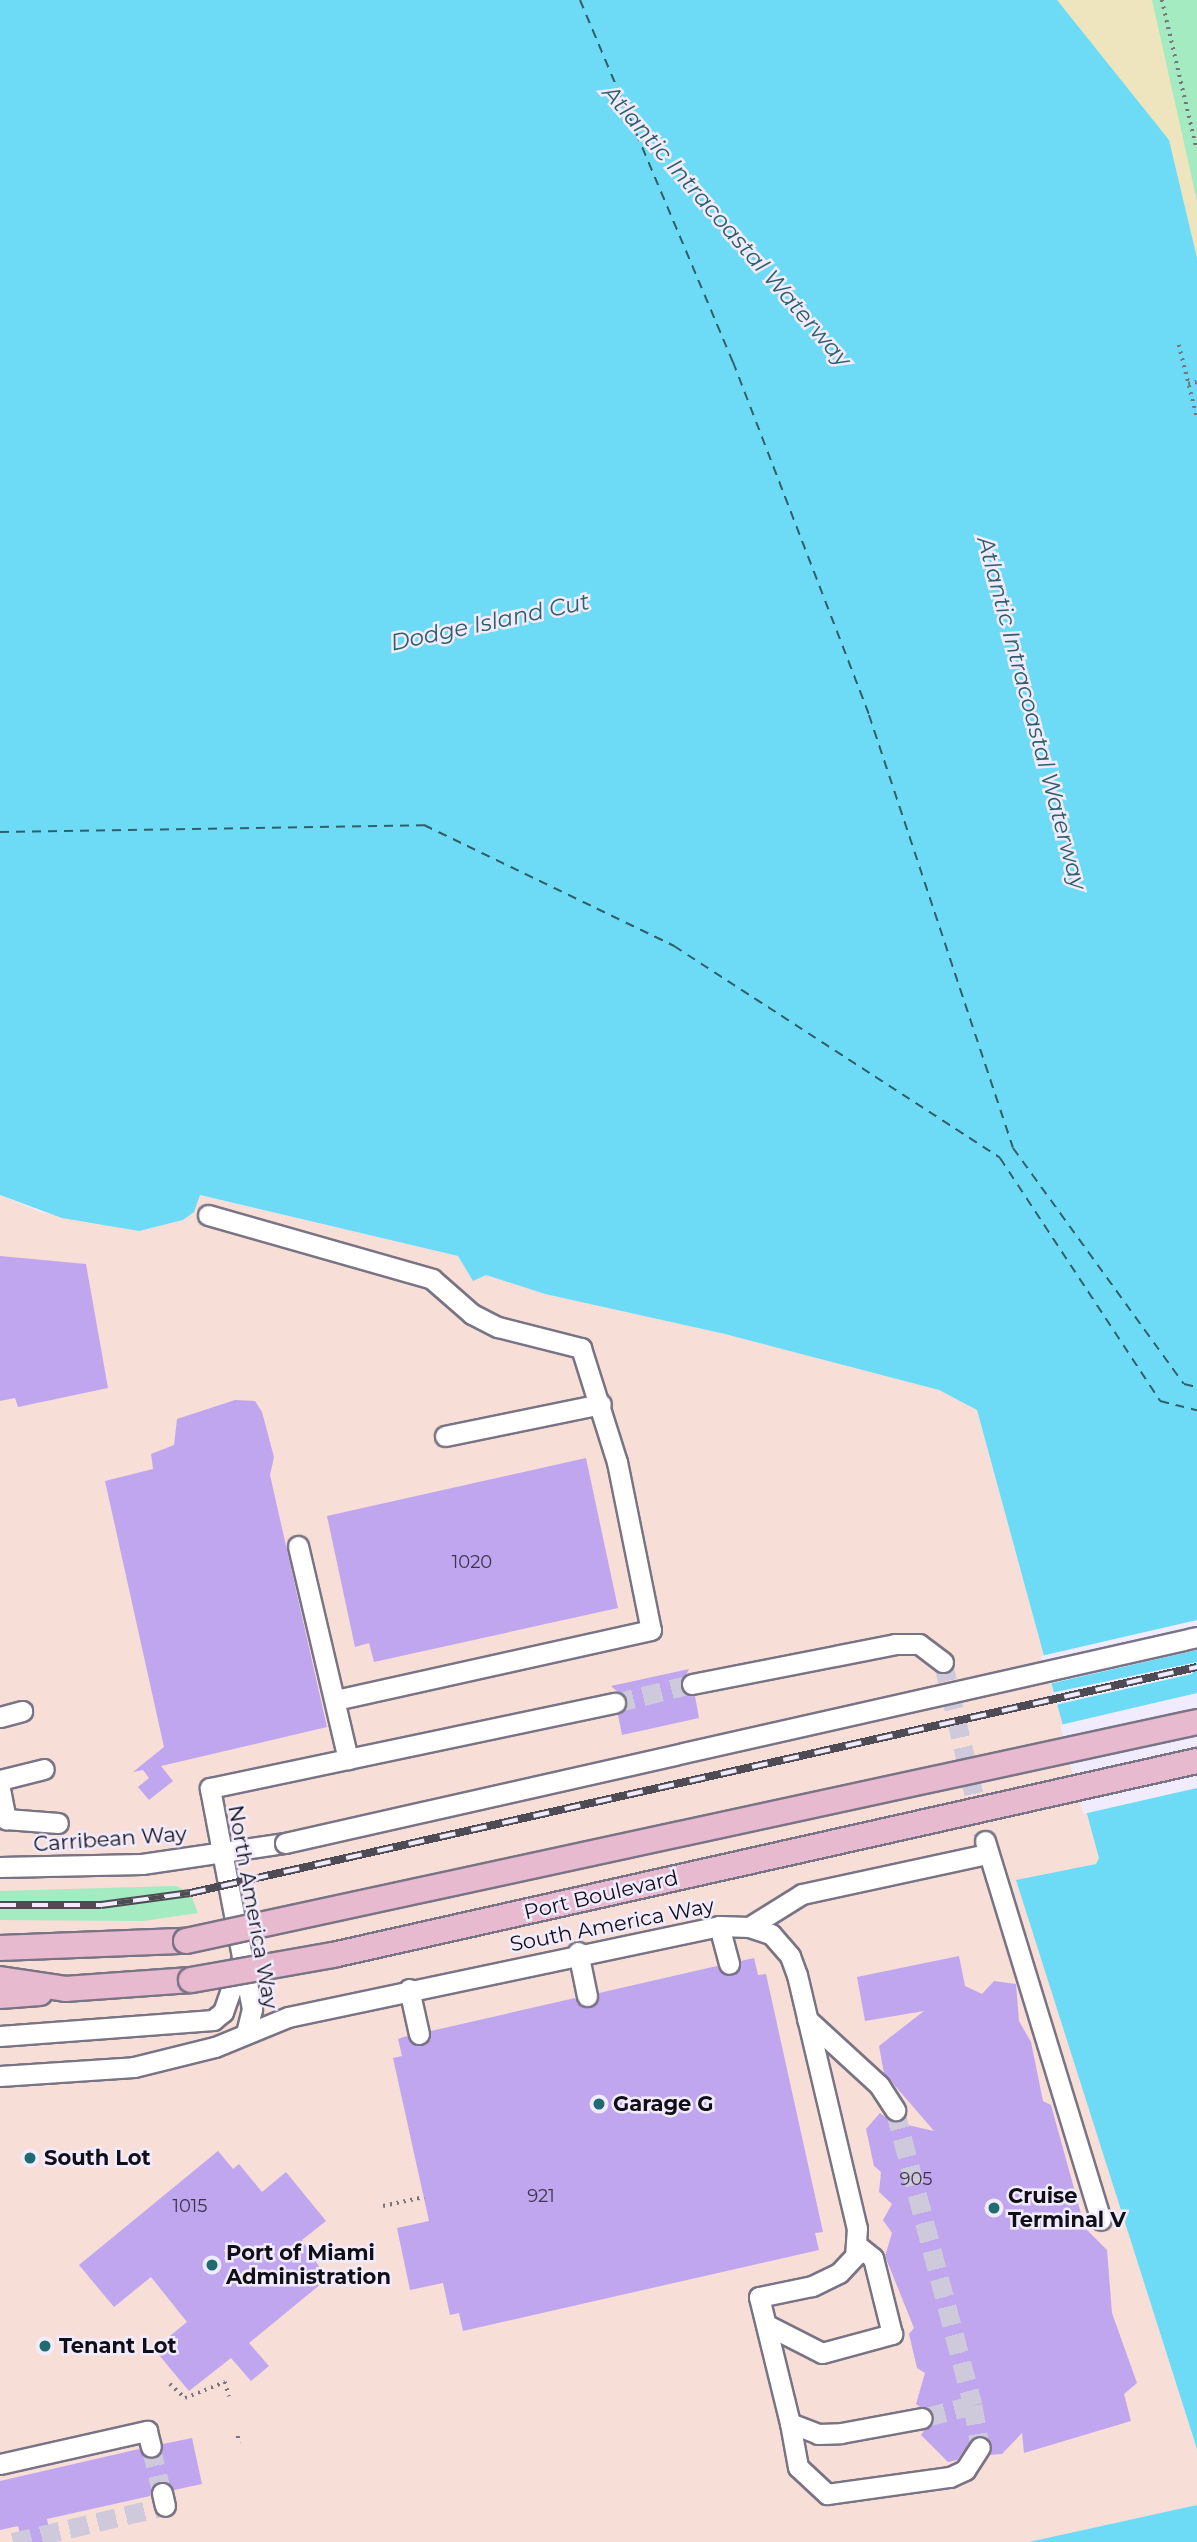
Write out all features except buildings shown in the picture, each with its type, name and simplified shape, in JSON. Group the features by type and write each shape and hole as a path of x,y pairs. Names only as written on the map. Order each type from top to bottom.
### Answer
{"main road":[{"name":"Port Boulevard","path":"0,1948 186,1941 1197,1721"},
{"name":"Port Boulevard","path":"0,1979 65,1989 191,1980 333,1955 1197,1762"},
{"path":"0,1996 65,1989"}],"street":[{"path":"208,1215 432,1279 472,1314 498,1327 574,1344 588,1356 601,1404 651,1630 335,1700"},
{"path":"445,1436 601,1404"},
{"path":"298,1546 348,1759 615,1703"},
{"name":"Carribean Way","path":"4,1864 142,1864 285,1843 1197,1637"},
{"path":"692,1684 895,1644 919,1644 943,1662"},
{"path":"0,1717 22,1711"},
{"name":"North America Way","path":"246,2033 252,2009 210,1788 348,1759"},
{"path":"0,1780 44,1769"},
{"path":"0,1789 6,1819 58,1823"},
{"path":"749,1927 802,1894 986,1847 1101,2220"},
{"path":"719,1926 729,1964"},
{"name":"South America Way","path":"0,2076 135,2067 215,2047 288,2017 409,1989 578,1952 719,1926 749,1927 771,1934 790,1956 807,2019 858,2246"},
{"path":"578,1952 587,1996"},
{"path":"0,2036 213,2020 223,2012 243,1957"},
{"path":"409,1989 419,2034"},
{"path":"807,2019 879,2085 895,2110"},
{"path":"769,2326 822,2353 892,2334 873,2258 858,2246 848,2265 812,2286 760,2297 769,2326 798,2468 827,2494 950,2477 965,2470 980,2447"},
{"path":"790,2423 818,2434 841,2433 922,2418"},
{"path":"0,2464 149,2439"}],"path":[{"path":"1162,0 1197,150"},
{"path":"1179,345 1197,417"},
{"path":"1188,384 1197,382"},
{"path":"383,2206 424,2197"},
{"path":"170,2384 185,2398 226,2382 229,2396"},
{"path":"238,2436 239,2443"}],"shaded area":[{"path":"0,1195 40,1212 139,1231 183,1220 194,1212 199,1195 458,1256 473,1280 486,1275 545,1294 725,1334 939,1390 977,1410 1099,1858 1096,1864 1017,1880 1197,2449 1197,2505 1029,2542 0,2542"}],"green space":[{"path":"1057,0 1197,0 1197,258 1169,140"},
{"path":"176,1886 190,1893 198,1913 143,1921 0,1920 0,1891"}],"sand":[{"path":"1057,0 1152,0 1197,201 1197,258 1169,140"}],"water":[{"path":"0,0 1057,0 1169,140 1197,258 1197,2449 1016,1880 1096,1864 1099,1858 977,1410 939,1390 725,1334 545,1294 486,1275 473,1281 458,1256 200,1195 194,1212 183,1220 139,1231 62,1218 0,1195"},
{"path":"1197,2505 1197,2542 1029,2542"}],"pier":[{"path":"1197,1620 1197,1650 1049,1684 1041,1656"},
{"path":"1197,1662 1192,1674 1055,1705 1051,1693"},
{"path":"1197,1693 1197,1788 1083,1814 1060,1725"}],"ferry route":[{"path":"580,0 733,362 869,715 1013,1148 1184,1384 1197,1387"},
{"path":"0,832 424,825 674,946 1000,1158 1160,1401 1197,1410"}],"tunnel":[{"path":"943,1662 985,1841"},
{"path":"615,1703 692,1684"},
{"path":"895,2110 973,2405 922,2418"},
{"path":"973,2405 980,2447"},
{"path":"151,2447 162,2493"},
{"path":"13,2542 165,2506"}],"railway":[{"path":"0,1905 101,1905 190,1893 1197,1667"}],"place":[{"name":"Garage G","path":"599,2104"},
{"name":"South Lot","path":"30,2158"},
{"name":"Cruise Terminal V","path":"994,2208"},
{"name":"Port of Miami Administration","path":"212,2265"},
{"name":"Tenant Lot","path":"45,2346"}],"water label":[{"name":"Atlantic Intracoastal Waterway","path":"727,226"},
{"name":"Dodge Island Cut","path":"490,622"},
{"name":"Atlantic Intracoastal Waterway","path":"1032,713"}]}
